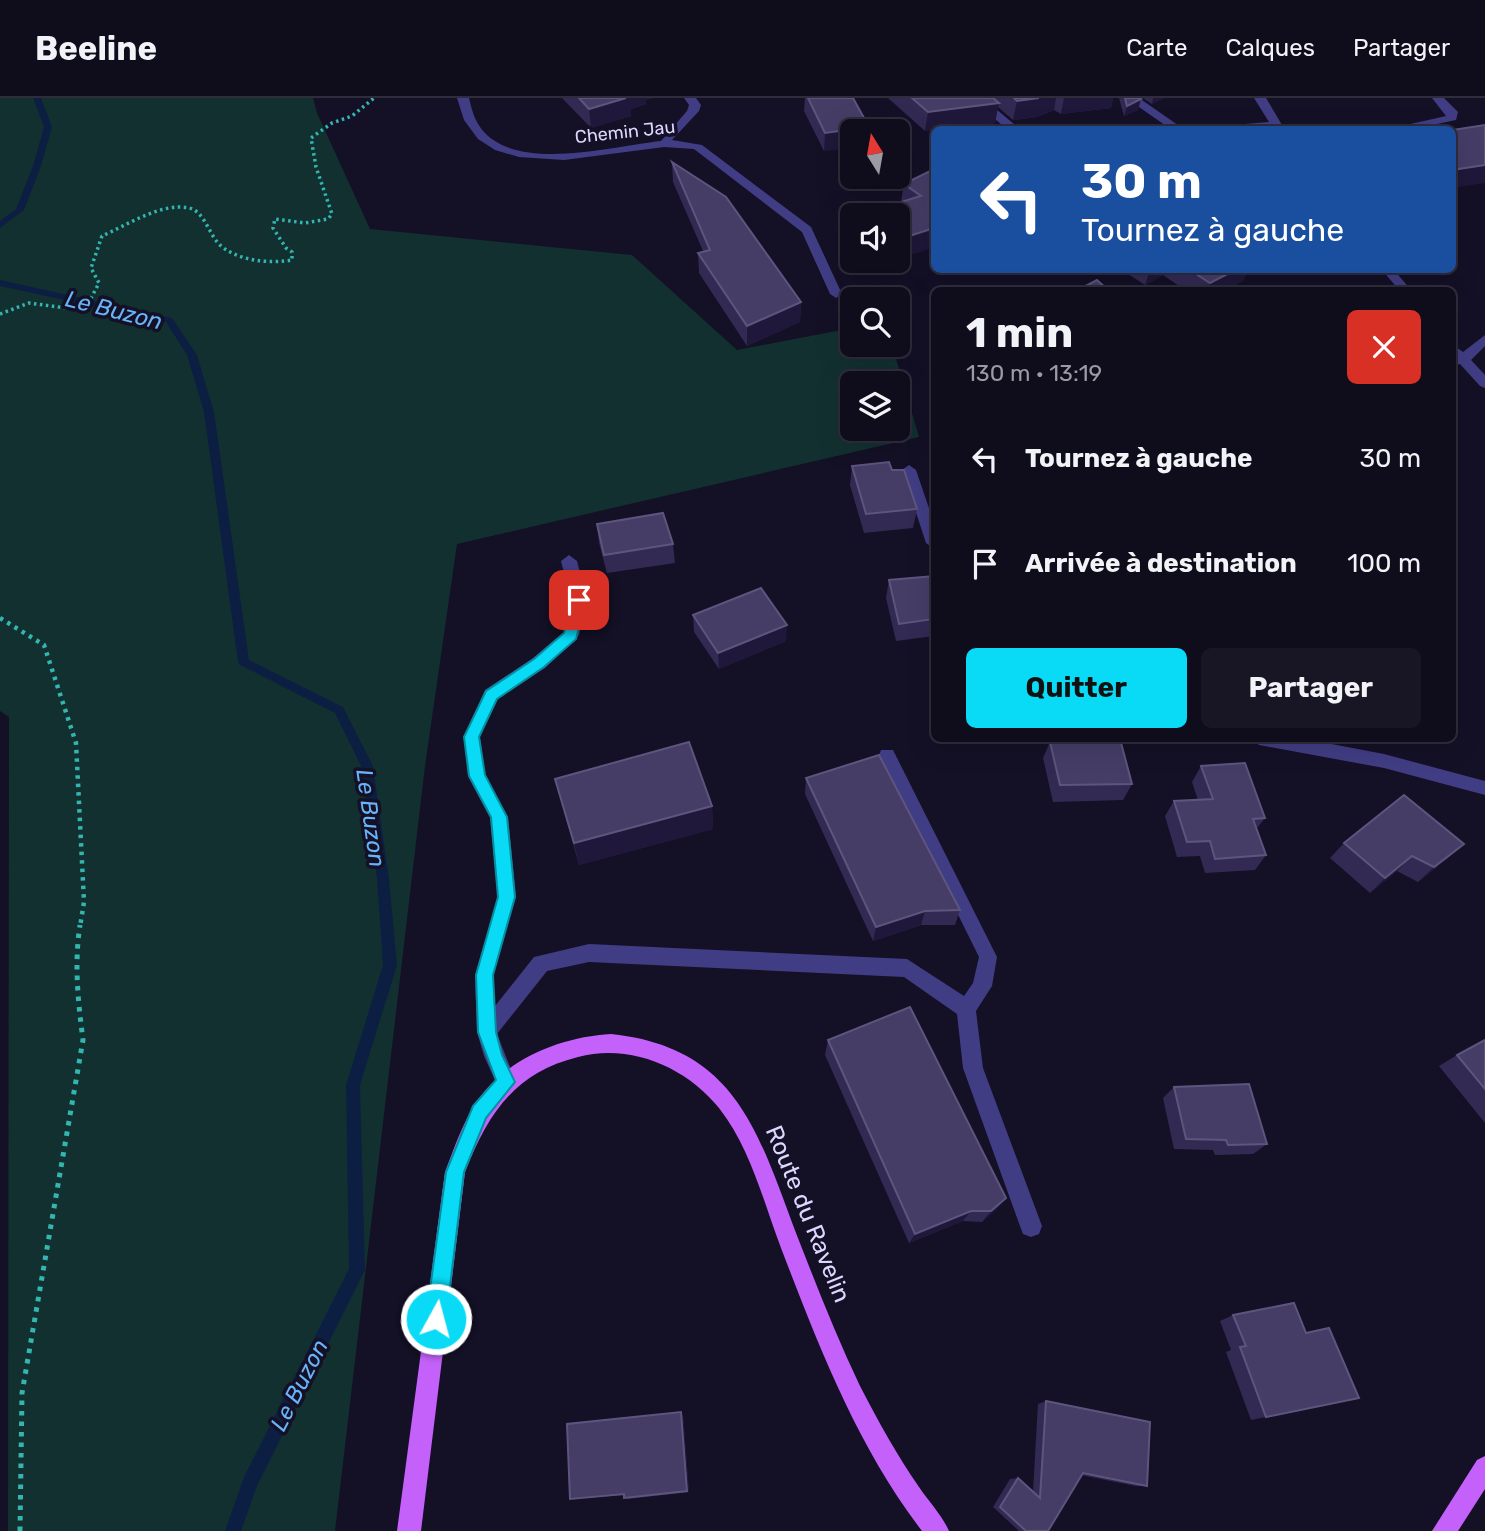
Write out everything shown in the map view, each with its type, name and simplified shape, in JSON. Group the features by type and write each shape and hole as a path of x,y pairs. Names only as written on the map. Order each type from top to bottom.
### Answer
{"main road":[{"name":"Route du Ravelin","path":"409,1531 455,1172 480,1112 506,1082 538,1060 576,1047 610,1044 641,1045 696,1074 725,1100 764,1172 828,1337 879,1447 911,1500 937,1531"},
{"path":"1444,1531 1485,1468"}],"street":[{"name":"Chemin Jau","path":"463,98 470,122 480,136 497,147 518,155 557,157 686,143 698,148 807,230 836,294"},
{"path":"668,144 666,139 670,134 692,116 695,105 690,98"},
{"path":"976,98 1011,126"},
{"path":"1132,98 1174,126"},
{"path":"1260,98 1277,126"},
{"path":"1410,126 1452,118 1452,112 1438,98"},
{"path":"1391,273 1402,287"},
{"path":"1485,339 1457,360 1485,383"},
{"path":"909,470 931,533"},
{"path":"506,1082 487,1032 484,975 507,897 499,817 477,776 472,737 491,695 539,663 571,635 579,600 569,561"},
{"path":"1284,742 1384,761 1485,788"},
{"path":"887,755 988,957 982,986 965,1009 972,1068 1031,1226"},
{"path":"487,1032 541,963 589,953 907,968 965,1009"}],"path":[{"path":"0,314 22,304 48,305 65,310 89,302 99,283 91,268 102,236 165,209 195,210 220,246 238,255 282,263 292,260 292,252 286,248 273,228 275,219 305,223 328,219 332,214 316,167 311,138 332,123 352,116 374,98"},
{"path":"0,618 44,645 76,743 84,902 76,953 77,997 83,1040 22,1393 20,1531"}],"green space":[{"path":"0,98 313,98 317,113 370,229 632,255 737,350 840,330 840,357 896,357 900,371 840,371 840,441 902,441 457,544 425,766 335,1531 8,1531 9,717 0,711"},
{"path":"910,406 919,437 910,439"}],"building":[{"path":"579,98 626,98 589,109"},
{"path":"808,98 853,98 865,119 840,119 840,131 825,133"},
{"path":"912,98 993,98 999,103 928,112"},
{"path":"1014,98 1039,98 1017,101"},
{"path":"1125,98 1139,98 1141,99 1127,106"},
{"path":"1485,125 1485,165 1456,169 1456,129"},
{"path":"672,162 726,197 801,302 747,326 698,253 710,250"},
{"path":"931,170 931,229 910,236 910,203 898,203 921,196 910,188 910,181"},
{"path":"1195,273 1229,273 1210,283"},
{"path":"1097,280 1105,287 1084,287"},
{"path":"889,462 892,470 904,470 917,509 866,514 852,466"},
{"path":"663,513 673,544 604,555 597,524"},
{"path":"931,576 931,619 899,624 889,580"},
{"path":"761,588 787,625 718,653 693,615"},
{"path":"689,742 712,806 574,843 555,779"},
{"path":"1050,742 1121,742 1132,784 1060,785"},
{"path":"879,755 960,910 925,911 876,927 806,778"},
{"path":"1245,763 1265,818 1253,819 1266,855 1215,859 1210,841 1187,842 1174,801 1213,799 1201,766"},
{"path":"1404,795 1464,844 1434,867 1412,856 1385,878 1344,843"},
{"path":"910,1007 1006,1198 991,1211 971,1211 915,1234 828,1040"},
{"path":"1485,1040 1485,1089 1457,1055"},
{"path":"1249,1084 1267,1144 1228,1145 1226,1140 1186,1139 1174,1087"},
{"path":"1294,1303 1306,1333 1329,1328 1359,1398 1266,1417 1240,1347 1246,1346 1233,1315"},
{"path":"1046,1401 1150,1422 1147,1486 1083,1473 1048,1531 1026,1531 1000,1507 1018,1478 1040,1498"},
{"path":"681,1412 687,1491 624,1498 624,1494 570,1499 567,1424"}],"waterway":[{"name":"Le Buzon","path":"0,225 20,210 37,166 48,127 37,98"},
{"name":"Le Buzon","path":"0,283 169,320 192,355 209,412 244,662 339,710 367,766 383,879 390,965 353,1085 357,1270 250,1483 233,1531"}],"route":[{"path":"436,1319 455,1172 480,1112 506,1082 487,1032 484,975 507,897 499,817 477,776 472,737 491,695 539,663 571,635 579,600"}]}
